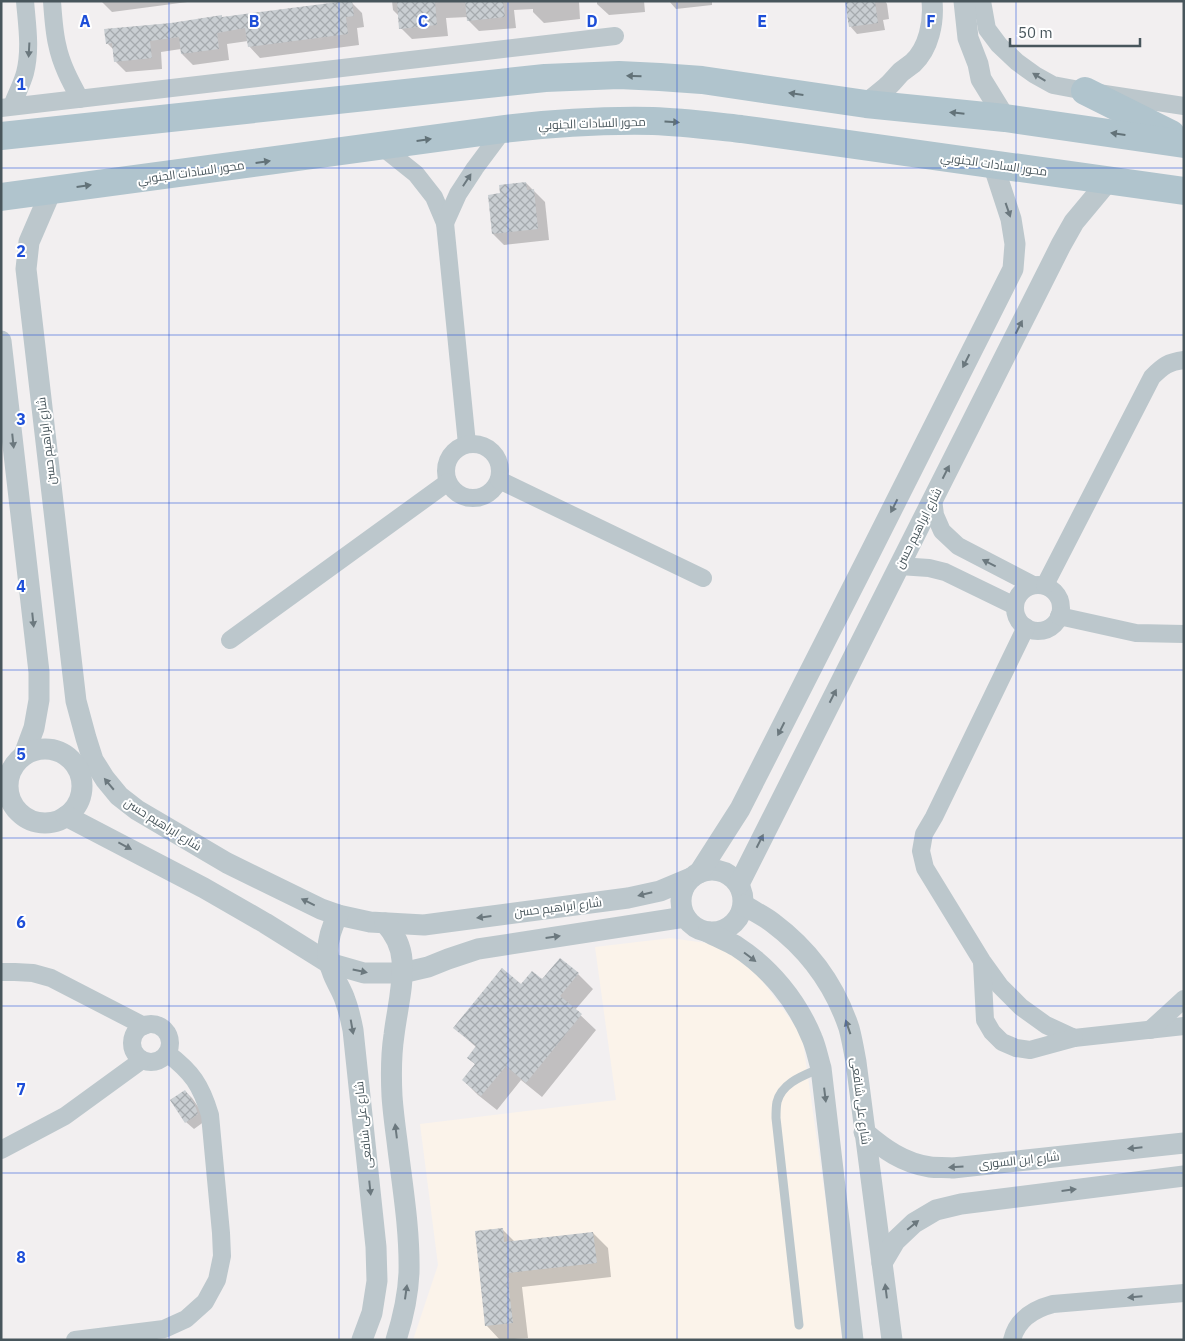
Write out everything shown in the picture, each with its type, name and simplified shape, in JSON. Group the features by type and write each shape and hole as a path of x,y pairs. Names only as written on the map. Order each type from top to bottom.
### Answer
{"main road":[{"path":"1,136 582,75 644,76 702,80 866,104 1005,118 1184,144"},
{"path":"1084,91 1184,140"},
{"name":"محور السادات الجنوبي","path":"1,198 504,129 575,122 610,121 698,124 1184,190"}],"street":[{"path":"6,107 25,75 28,60 29,42 24,1"},
{"path":"52,1 56,43 61,62 80,99"},
{"path":"900,72 917,32 922,1"},
{"path":"866,104 879,94 900,72 914,62 922,50 932,24 932,1"},
{"path":"952,1 956,33 962,55 968,69 981,79"},
{"path":"964,1 968,38 978,64 981,79 1005,118"},
{"path":"982,1 987,29 999,45 1017,62 1053,85 1184,106"},
{"path":"6,107 615,36"},
{"path":"445,223 458,194 504,129"},
{"path":"381,146 416,174 434,196 445,223 467,444"},
{"path":"695,876 709,870 720,871 731,876 738,884 743,894 744,905 740,917 732,926 720,932 708,932 699,930 691,924 685,917 681,907 684,887 695,876 740,810 1012,269 1015,244 1011,219 992,164"},
{"name":"شارع ابراهيم حسن","path":"738,884 1061,245 1074,222 1109,180"},
{"name":"شارع ابراهيم حسن","path":"51,191 29,242 26,269 76,701 86,738 85,763 105,779 120,796 137,810 226,862 321,909 356,919 424,925 628,898 660,891 695,876"},
{"path":"1,340 39,672 39,700 34,728 24,755"},
{"path":"933,499 935,515 942,531 958,546 1039,585 1052,589 1057,594 1060,601 1060,616 1056,622 1045,630 1032,630 1019,622 1015,614 1017,597 1024,589 1039,585 1152,377 1161,368 1172,362 1184,360"},
{"path":"477,443 486,446 494,452 499,461 501,470 499,480 495,488 479,498 469,498 460,495 453,490 448,482 446,466 448,458 459,446 477,443"},
{"path":"499,480 703,578"},
{"path":"230,640 448,482"},
{"path":"870,553 899,566 929,568 945,572 1015,606"},
{"path":"1060,616 1136,633 1184,634"},
{"path":"1026,627 934,818 924,834 921,851 925,868 982,961 1000,986 1022,1007 1046,1025 1074,1038"},
{"path":"47,749 59,751 69,758 85,763 81,777 80,799 66,816 57,821 46,823 25,817 16,809 10,797 6,775 24,755 35,750 47,749"},
{"path":"66,816 204,888 329,963 364,973 402,973 428,967 478,949 685,917"},
{"path":"1,818 25,817"},
{"name":"شارع على شافعى","path":"744,905 772,923 798,944 820,970 837,998 849,1029 856,1062 892,1340"},
{"name":"شارع على شافعى","path":"338,915 328,944 329,963 345,1000 353,1030 376,1248 377,1280 372,1313 362,1340"},
{"path":"385,923 392,930 400,948 402,960 399,1007 392,1060 392,1097 408,1230 409,1274 403,1318 396,1340"},
{"path":"708,932 736,946 760,964 782,986 799,1011 812,1038 821,1068 853,1340"},
{"path":"982,961 985,1020 992,1032 1002,1042 1016,1048 1030,1050 1074,1038 1184,1026"},
{"path":"1,972 34,974 51,978 144,1026"},
{"path":"1150,1030 1184,999"},
{"path":"152,1024 159,1026 166,1031 170,1038 168,1053 159,1061 147,1062 142,1060 133,1049 132,1042 134,1036 144,1026 152,1024"},
{"path":"75,1340 164,1329 186,1319 205,1302 217,1280 222,1256 210,1115 204,1096 194,1079 182,1064 168,1053"},
{"path":"1,1150 65,1116 142,1060"},
{"name":"شارع ابن السورى","path":"864,1132 883,1148 905,1160 929,1166 953,1168 1176,1143"},
{"path":"882,1263 896,1241 914,1223 936,1210 961,1204 1178,1177 1176,1143"},
{"path":"1012,1340 1020,1323 1029,1314 1053,1304 1184,1293"}],"lane":[{"path":"799,1325 776,1118 778,1100 784,1090 792,1082 821,1068"}],"shaded area":[{"path":"671,938 713,944 752,967 802,1035 826,1203 842,1340 413,1340 438,1265 420,1124 616,1100 595,947"}],"building":[{"path":"352,1 354,16 346,17 348,34 248,47 245,28 217,33 219,49 181,54 179,37 150,41 152,58 114,62 112,43 106,44 104,29 171,23 222,15 222,17"},
{"path":"397,1 435,1 437,25 399,29"},
{"path":"465,1 503,1 505,17 467,21"},
{"path":"845,1 875,1 878,23 849,27"},
{"path":"526,182 527,190 534,189 538,229 492,234 488,195 500,193 499,185"},
{"path":"560,958 579,973 560,996 582,1014 526,1083 506,1066 481,1096 462,1080 475,1064 467,1058 476,1046 453,1028 502,968 521,984 532,971 542,979"},
{"path":"185,1090 194,1103 198,1114 185,1123 170,1100"},
{"path":"503,1228 504,1242 593,1232 597,1263 507,1273 513,1323 485,1326 475,1231"}]}
